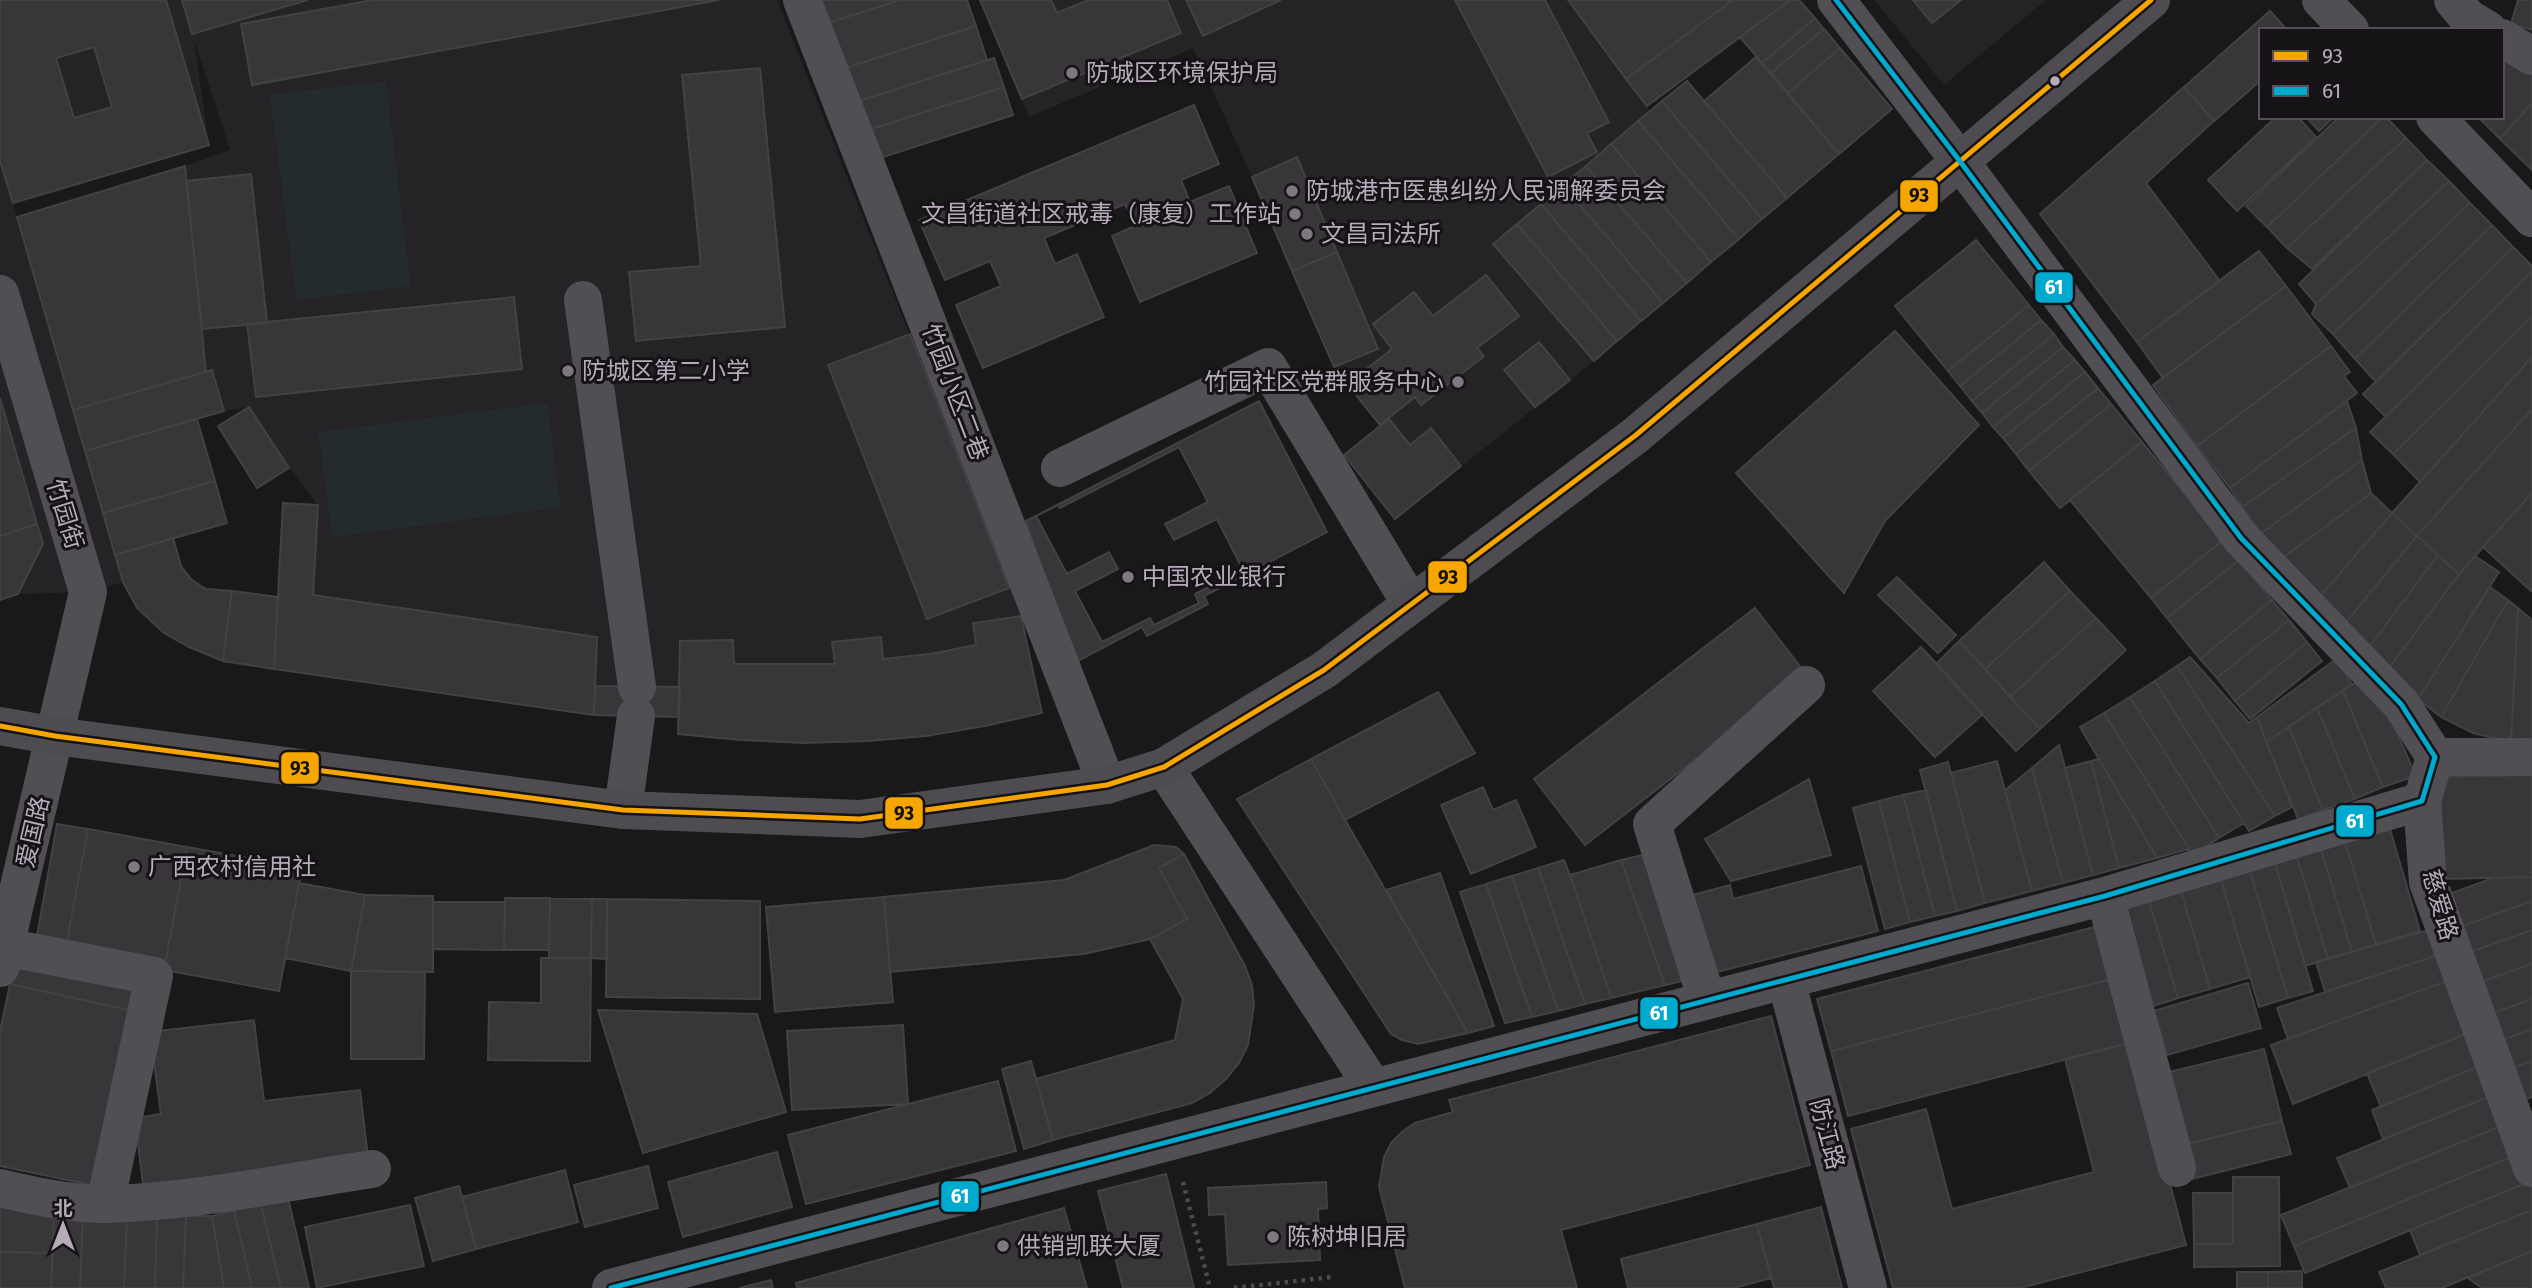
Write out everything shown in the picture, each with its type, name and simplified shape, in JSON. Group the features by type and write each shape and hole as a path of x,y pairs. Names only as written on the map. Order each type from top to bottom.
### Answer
{"main road":[{"path":"0,726 55,736 623,810 860,819 1107,785 1164,767 1324,670 1636,435 2151,0"}],"street":[{"name":"竹园小区二巷","path":"802,0 1107,785"},
{"path":"1836,0 2241,538 2401,704 2435,757 2532,757"},
{"path":"2321,0 2348,28"},
{"path":"2453,0 2468,18 2484,28"},
{"path":"2504,39 2532,56"},
{"path":"2437,119 2532,218"},
{"name":"竹园街","path":"0,294 88,592 55,736"},
{"path":"583,300 637,701 623,810"},
{"path":"1060,468 1268,367 1411,604"},
{"path":"1707,1000 1652,824 1807,685"},
{"name":"爱国路","path":"3,957 55,736"},
{"name":"慈爱路","path":"2435,757 2423,801 2428,882 2532,1168"},
{"path":"1164,767 1373,1087"},
{"path":"611,1288 2105,896 2423,801"},
{"path":"2105,896 2177,1168"},
{"path":"3,957 154,976 105,1204"},
{"name":"防江路","path":"1786,980 1868,1288"},
{"path":"0,1188 58,1201 105,1204 174,1199 372,1169"}],"path":[{"path":"1172,1140 1210,1288"},
{"path":"1234,1288 1332,1277"}],"shaded area":[{"name":"防城区第二小学","path":"0,0 777,0 1021,616 1042,713 926,736 867,741 804,743 678,734 679,717 594,715 597,637 313,595 318,505 289,468 249,407 224,411 212,370 206,372 185,166 230,150 194,39 209,145 13,203 123,582 88,592 18,594 43,544 0,396"},
{"path":"980,0 1568,0 1650,111 1493,244 1594,361 1395,519 1344,455 1379,425 1334,367 1193,48 1029,117"},
{"path":"1874,0 2046,0 1944,85"},
{"path":"386,81 411,286 296,300 270,95"},
{"path":"547,403 561,507 332,537 318,432"}],"building":[{"path":"0,0 166,0 209,145 13,203 0,161","holes":["94,47 112,107 74,118 56,58"]},
{"path":"182,0 308,0 192,34"},
{"path":"373,0 719,0 252,85 241,24"},
{"path":"817,0 900,0 825,24"},
{"path":"900,0 967,0 976,26 839,70 825,24"},
{"name":"防城区环境保护局","path":"980,0 1051,0 1057,13 1088,0 1167,0 1181,33 1022,99"},
{"path":"1186,0 1281,0 1203,36"},
{"path":"1455,0 1545,0 1609,122 1587,133 1597,152 1548,177"},
{"path":"1568,0 1733,0 1626,79"},
{"path":"1733,0 1790,0 1647,106 1626,79"},
{"path":"1790,0 1799,0 1815,18 1762,63 1740,37"},
{"path":"1913,0 1961,0 1932,23"},
{"path":"2518,0 2532,0 2532,30 2511,24"},
{"path":"2270,11 2285,28 2259,28 2259,82 2214,121 2184,87"},
{"path":"1815,18 1824,29 1771,73 1762,63"},
{"path":"976,26 987,60 850,104 839,70"},
{"path":"1824,29 1840,48 1788,93 1771,73"},
{"path":"1840,48 1892,109 1839,154 1788,93"},
{"path":"1756,57 1839,154 1787,198 1704,101"},
{"path":"994,58 1004,87 865,131 856,102"},
{"path":"2504,60 2532,73 2532,103 2500,139 2480,119 2504,119"},
{"path":"760,68 785,327 636,341 629,272 701,266 682,75"},
{"path":"1687,81 1787,198 1762,219 1662,101"},
{"path":"1004,87 1013,115 874,160 865,131"},
{"path":"2184,87 2214,121 2146,183 2220,281 2137,342 2040,214"},
{"path":"1662,101 1762,219 1739,239 1638,121"},
{"path":"2532,103 2532,170 2500,139"},
{"path":"1194,105 1219,164 1181,180 1190,202 1229,186 1257,253 1140,302 1112,236 1135,226 1125,204 1044,238 1055,264 1077,254 1104,317 983,368 956,305 1001,286 990,261 945,280 919,220"},
{"path":"2274,119 2300,119 2316,137 2237,211 2208,180"},
{"path":"2308,119 2332,119 2319,131"},
{"path":"2337,119 2381,119 2267,227 2246,206"},
{"path":"2381,119 2388,119 2406,138 2287,248 2267,227"},
{"path":"1638,121 1739,239 1711,262 1611,144"},
{"path":"2406,138 2427,160 2312,269 2287,248"},
{"path":"1611,144 1711,262 1687,283 1586,166"},
{"name":"文昌街道社区戒毒（康复）工作站","path":"1297,157 1337,252 1292,271 1252,177"},
{"path":"2427,160 2449,181 2316,304 2299,284"},
{"path":"185,166 206,372 73,410 17,217"},
{"path":"1586,166 1687,283 1663,303 1563,185"},
{"path":"251,174 267,323 202,329 186,181"},
{"path":"2449,181 2470,203 2333,334 2312,314 2316,304"},
{"path":"1563,185 1663,303 1641,321 1541,204"},
{"path":"2470,203 2492,225 2355,359 2333,334"},
{"path":"1541,204 1641,321 1617,341 1517,224"},
{"path":"1517,224 1617,341 1594,361 1493,244"},
{"path":"2492,225 2513,247 2376,382 2355,359"},
{"path":"1976,240 2029,305 1948,371 1895,306"},
{"path":"2513,247 2532,266 2532,271 2386,417 2363,394"},
{"path":"2259,251 2286,286 2163,378 2137,342"},
{"path":"1337,252 1378,349 1334,367 1292,271"},
{"path":"2532,271 2532,316 2393,454 2370,432"},
{"path":"1486,275 1519,316 1477,348 1484,356 1421,405 1415,397 1380,425 1347,384 1392,349 1373,324 1414,292 1433,316"},
{"path":"2286,286 2331,346 2197,446 2153,385"},
{"path":"514,297 522,369 256,397 247,324"},
{"path":"2029,305 2041,320 1960,386 1948,371"},
{"path":"2532,316 2532,357 2420,482 2393,454"},
{"path":"2041,320 2054,334 1972,401 1960,386"},
{"path":"1895,331 1979,425 1885,521 1844,593 1736,473"},
{"path":"910,334 1009,588 927,619 828,365"},
{"path":"2054,334 2063,347 1982,413 1972,401"},
{"path":"1539,342 1570,380 1535,407 1504,370"},
{"path":"2331,346 2350,372 2344,376 2357,393 2230,488 2197,446"},
{"path":"2063,347 2075,360 1993,427 1982,413"},
{"path":"2532,357 2532,409 2417,536 2392,513"},
{"path":"2075,360 2085,372 2003,438 1993,427"},
{"path":"212,370 224,411 85,451 73,410"},
{"path":"2085,372 2098,388 2016,454 2003,438"},
{"path":"2098,388 2111,404 2029,471 2016,454"},
{"path":"0,398 37,524 0,536"},
{"path":"1259,401 1327,532 1204,596 1208,604 1147,636 1142,627 1078,661 1057,619 1026,521"},
{"path":"2347,401 2356,428 2242,507 2230,488"},
{"path":"2111,404 2142,442 2060,508 2029,471"},
{"path":"249,407 289,468 257,488 218,426"},
{"path":"2532,409 2532,493 2459,574 2417,536"},
{"path":"197,419 215,481 103,513 85,451"},
{"path":"1389,419 1410,445 1431,428 1461,466 1395,519 1344,455"},
{"path":"2356,428 2362,460 2261,533 2242,507"},
{"path":"2142,442 2223,540 2151,598 2070,500"},
{"path":"1179,447 1208,502 1165,524 1174,540 1217,519 1245,574 1223,586 1221,581 1195,594 1199,603 1154,625 1150,618 1102,642 1075,591 1118,569 1109,552 1067,574 1036,516 1058,505 1060,508"},
{"path":"2362,460 2371,493 2284,557 2261,533"},
{"path":"215,481 227,523 115,555 103,513"},
{"path":"2371,493 2392,513 2317,600 2284,557"},
{"path":"2532,493 2532,590 2531,591 2483,547"},
{"path":"283,503 318,505 313,595 597,637 594,715 274,669"},
{"path":"2392,513 2417,536 2342,627 2317,600"},
{"path":"37,524 43,544 18,594 0,600 0,536"},
{"path":"2417,536 2438,555 2365,653 2342,627"},
{"path":"173,538 181,566 192,580 206,589 232,591 223,661 164,633 137,608 123,582 115,555"},
{"path":"2223,540 2239,560 2167,618 2151,598"},
{"path":"2438,555 2459,574 2386,672 2365,653"},
{"path":"2475,556 2499,572 2418,699 2386,672"},
{"path":"2239,560 2272,600 2200,659 2167,618"},
{"path":"2044,562 2070,591 1985,669 1959,641"},
{"path":"1897,577 1956,635 1938,653 1878,595"},
{"path":"2490,587 2508,600 2441,717 2418,699"},
{"path":"232,591 278,597 274,669 223,661"},
{"path":"2070,591 2096,618 2010,697 1985,669"},
{"path":"2272,600 2289,620 2217,678 2200,659"},
{"path":"2508,600 2518,608 2511,742 2473,733 2441,717"},
{"path":"1755,608 1806,674 1585,845 1534,779"},
{"path":"2518,608 2532,620 2532,744 2511,742"},
{"path":"1021,616 1042,713 926,736 867,741 804,743 678,734 680,641 733,640 734,664 835,664 832,642 881,637 883,659 930,654 976,645 973,623"},
{"path":"2096,618 2126,650 2040,729 2010,697"},
{"path":"2289,620 2307,642 2235,701 2217,678"},
{"path":"1959,641 2040,729 2016,751 1936,664"},
{"path":"2307,642 2322,661 2250,719 2235,701"},
{"path":"1921,647 1983,714 1935,757 1873,691"},
{"path":"2190,657 2249,723 2257,717 2292,807 2275,816 2177,666"},
{"path":"2332,662 2338,663 2352,684 2266,742 2257,717"},
{"path":"2177,666 2275,816 2249,831 2155,681"},
{"path":"2359,680 2386,708 2416,776 2383,787 2343,691"},
{"path":"2155,681 2244,823 2219,838 2130,697"},
{"path":"595,686 680,687 679,717 594,715"},
{"path":"2343,691 2383,787 2355,799 2317,708"},
{"path":"1438,692 1475,753 1345,820 1311,759"},
{"path":"2130,697 2219,838 2193,855 2104,713"},
{"path":"2317,708 2355,799 2323,810 2289,727"},
{"path":"2104,713 2189,849 2157,858 2080,727"},
{"path":"2289,727 2323,810 2298,819 2266,742"},
{"path":"2059,745 2093,875 2063,883 2032,768"},
{"path":"1311,759 1468,1033 1418,1044 1391,1034 1237,799"},
{"path":"2099,759 2157,858 2119,868 2091,761"},
{"path":"1997,761 2032,891 1985,903 1951,773"},
{"path":"2091,761 2119,868 2093,875 2065,768"},
{"path":"1948,762 1985,903 1957,911 1920,770"},
{"path":"2032,768 2063,883 2032,891 2005,790"},
{"path":"2532,775 2532,877 2442,879 2440,777"},
{"path":"1809,779 1831,855 1731,881 1705,839"},
{"path":"1483,787 1493,810 1516,800 1536,847 1471,874 1441,805"},
{"path":"1926,790 1957,911 1935,916 1903,795"},
{"path":"1903,795 1935,916 1910,922 1879,801"},
{"path":"1879,801 1910,922 1885,929 1853,808"},
{"path":"57,824 88,829 65,952 35,947"},
{"path":"88,829 187,847 164,970 65,952"},
{"path":"2390,829 2420,931 2376,944 2345,842"},
{"path":"2345,842 2376,944 2352,952 2321,849"},
{"path":"1154,845 1176,847 1184,854 1159,868 1187,919 1150,939 1084,954 890,972 884,897 1064,880"},
{"path":"187,847 302,868 279,991 164,970"},
{"path":"2321,849 2352,952 2328,959 2297,857"},
{"path":"1184,854 1245,966 1252,985 1254,1005 1248,1045 1239,1063 1226,1079 1210,1093 1192,1103 1053,1140 1036,1079 1175,1040 1183,999 1150,939 1187,919 1159,868"},
{"path":"1647,854 1691,979 1665,985 1621,860"},
{"path":"2297,857 2328,959 2305,966 2275,863"},
{"path":"1564,860 1611,998 1585,1004 1538,868"},
{"path":"1621,860 1665,985 1611,998 1570,875"},
{"path":"2275,863 2313,991 2288,998 2250,871"},
{"path":"1861,866 1878,931 1709,974 1689,896 1730,885 1733,899"},
{"path":"1538,868 1585,1004 1558,1011 1512,876"},
{"path":"2250,871 2288,998 2259,1007 2221,880"},
{"path":"1440,873 1494,1026 1468,1033 1386,890"},
{"path":"1512,876 1558,1011 1532,1017 1486,884"},
{"path":"2532,877 2532,901 2460,927 2449,894 2493,878"},
{"path":"2221,880 2250,977 2210,989 2181,891"},
{"path":"299,883 365,895 351,971 285,958"},
{"path":"1486,884 1532,1017 1505,1023 1460,892"},
{"path":"2181,891 2210,989 2178,998 2149,901"},
{"path":"365,895 433,896 433,972 351,971"},
{"path":"884,897 893,1002 775,1012 766,907"},
{"path":"505,898 550,898 549,950 504,950"},
{"path":"550,898 592,899 591,958 549,958"},
{"path":"592,899 607,899 607,959 591,958"},
{"path":"607,899 760,901 760,999 606,997"},
{"path":"2149,901 2178,998 2147,1008 2118,910"},
{"path":"2532,901 2532,930 2468,953 2460,927"},
{"path":"433,902 505,902 504,950 433,949"},
{"path":"2102,925 2116,978 1831,1051 1817,999"},
{"path":"2429,930 2438,955 2325,992 2316,962"},
{"path":"2532,930 2532,964 2478,983 2468,953"},
{"path":"16,955 139,982 133,1011 10,984"},
{"path":"2438,955 2447,981 2288,1039 2277,1008"},
{"path":"541,958 591,958 590,1061 488,1060 489,1002 541,1003"},
{"path":"2532,964 2532,999 2490,1014 2478,983"},
{"path":"351,971 425,972 424,1059 351,1059"},
{"path":"2116,978 2133,1042 1848,1116 1831,1051"},
{"path":"2447,981 2468,1033 2293,1104 2271,1045"},
{"path":"2248,983 2261,1028 2167,1055 2154,1011"},
{"path":"10,984 133,1011 96,1186 0,1166 0,1031"},
{"path":"2532,999 2532,1029 2500,1041 2490,1014"},
{"path":"598,1010 757,1014 786,1112 643,1153"},
{"path":"1771,1016 1810,1165 1561,1230 1577,1288 1405,1288 1379,1187 1384,1157 1391,1143 1402,1132 1415,1123 1453,1112 1449,1100"},
{"path":"254,1020 264,1101 360,1090 368,1158 143,1185 135,1118 161,1114 150,1032"},
{"path":"903,1025 908,1104 792,1110 787,1031"},
{"path":"2532,1029 2532,1061 2509,1069 2500,1041"},
{"path":"2468,1033 2482,1065 2381,1107 2367,1073"},
{"path":"2133,1042 2186,1245 2020,1288 1893,1288 1851,1129 1926,1109 1952,1209 2094,1172 2065,1059"},
{"path":"2264,1049 2282,1121 2183,1145 2165,1073"},
{"path":"1031,1061 1053,1140 1024,1149 1002,1069"},
{"path":"2532,1061 2532,1097 2521,1101 2509,1069"},
{"path":"2482,1065 2493,1095 2383,1139 2372,1110"},
{"path":"998,1081 1016,1151 806,1204 788,1135"},
{"path":"2493,1095 2506,1124 2350,1188 2337,1158"},
{"path":"2282,1121 2291,1154 2192,1179 2183,1145"},
{"path":"2506,1124 2518,1154 2294,1246 2281,1215"},
{"path":"777,1152 792,1207 683,1237 668,1182"},
{"path":"2518,1154 2529,1182 2305,1273 2294,1246"},
{"path":"648,1166 658,1208 585,1227 574,1185"},
{"path":"565,1170 578,1222 476,1249 462,1197"},
{"path":"1166,1174 1194,1288 1123,1288 1098,1191"},
{"path":"2233,1177 2279,1177 2280,1266 2194,1267 2194,1244 2233,1244"},
{"name":"陈树坤旧居","path":"1326,1182 1327,1208 1318,1209 1320,1260 1228,1265 1225,1214 1209,1215 1208,1188"},
{"path":"2529,1182 2532,1189 2532,1210 2420,1255 2410,1230"},
{"path":"459,1186 476,1249 433,1261 415,1198"},
{"path":"2193,1193 2233,1193 2233,1244 2194,1244"},
{"path":"288,1198 309,1288 281,1288 261,1205"},
{"path":"0,1204 54,1212 53,1253 0,1252"},
{"path":"261,1205 281,1288 252,1288 234,1210"},
{"path":"410,1205 424,1266 317,1288 305,1227"},
{"path":"1821,1207 1842,1288 1774,1288 1757,1224"},
{"name":"供销凯联大厦","path":"1064,1208 1087,1288 797,1288 796,1283"},
{"path":"234,1210 252,1288 224,1288 212,1216"},
{"path":"2532,1210 2532,1251 2442,1288 2386,1288 2379,1272"},
{"path":"54,1212 83,1213 80,1288 51,1288"},
{"path":"83,1213 127,1215 124,1288 80,1288"},
{"path":"127,1215 157,1216 155,1288 124,1288"},
{"path":"157,1216 186,1216 183,1288 155,1288"},
{"path":"186,1216 212,1216 224,1288 183,1288"},
{"path":"1757,1224 1771,1278 1734,1288 1628,1288 1621,1259"},
{"path":"2532,1251 2532,1288 2482,1288 2468,1278"},
{"path":"0,1252 53,1253 51,1288 0,1288"},
{"path":"2302,1271 2302,1288 2268,1288 2268,1272"},
{"path":"2237,1272 2268,1272 2268,1288 2237,1288"},
{"path":"771,1280 773,1288 739,1288"}],"transit line":[{"name":"61","path":"611,1288 2105,896 2422,801 2435,757 2401,704 2241,538 1836,0"},
{"name":"93","path":"0,726 55,736 623,810 860,819 1107,785 1164,767 1324,670 1636,435 2151,0"}],"place":[{"name":"防城区环境保护局","path":"1072,73"},
{"name":"防城港市医患纠纷人民调解委员会","path":"1292,191"},
{"name":"文昌街道社区戒毒（康复）工作站","path":"1295,214"},
{"name":"文昌司法所","path":"1307,234"},
{"name":"防城区第二小学","path":"568,371"},
{"name":"竹园社区党群服务中心","path":"1458,382"},
{"name":"中国农业银行","path":"1128,577"},
{"name":"广西农村信用社","path":"134,867"},
{"name":"陈树坤旧居","path":"1273,1237"},
{"name":"供销凯联大厦","path":"1003,1246"}]}
